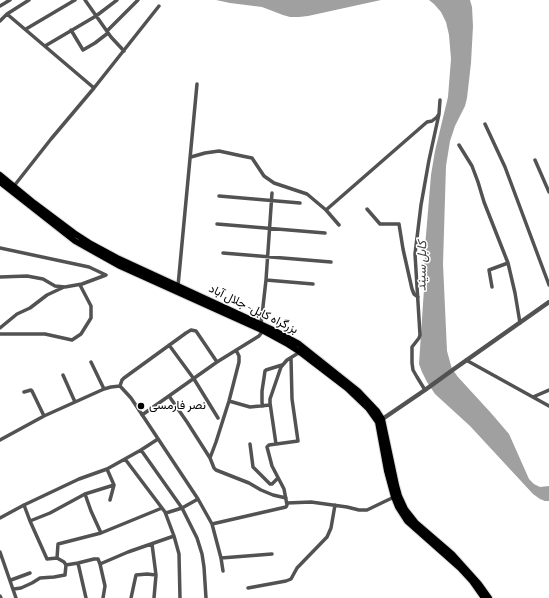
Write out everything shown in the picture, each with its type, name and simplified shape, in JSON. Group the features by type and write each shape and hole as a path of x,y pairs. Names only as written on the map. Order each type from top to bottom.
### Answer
{"highway":[{"name":"بزرگراه کابل- جلال آباد","path":"0,175 74,233 91,244 116,258 264,331 300,352 347,388 380,421 387,471 394,497 398,507 407,521 448,556 472,581 484,598"},
{"name":"بزرگراه کابل- جلال آباد","path":"0,182 83,246 120,266 261,324 299,344 358,391 377,411 399,496 405,509 416,523 452,554 479,584 489,598"}],"street":[{"path":"0,6 10,0"},
{"path":"0,21 7,14 29,0"},
{"path":"26,29 75,0"},
{"path":"85,0 108,32 124,50"},
{"path":"45,46 96,16 117,0"},
{"path":"71,30 83,50 95,43 108,32 138,0"},
{"path":"14,186 159,6"},
{"path":"7,14 94,88"},
{"path":"178,289 197,84"},
{"path":"425,390 413,370 412,363 412,347 420,335 415,254 440,100"},
{"path":"326,210 438,114"},
{"path":"485,124 505,167 549,285"},
{"path":"459,145 472,166 484,202 508,263 520,323"},
{"path":"190,157 205,153 219,152 252,158 264,176 274,183 307,194 326,210 339,225"},
{"path":"536,160 549,192"},
{"path":"261,324 266,280 272,193"},
{"path":"219,196 300,204"},
{"path":"367,209 380,224 399,224 412,289 414,294 418,297"},
{"path":"217,224 325,233"},
{"path":"0,248 89,267 106,275 80,285 65,287 55,286 42,278 28,276 0,278"},
{"path":"223,253 331,262"},
{"path":"492,287 489,270 508,263"},
{"path":"266,280 313,284"},
{"path":"0,334 45,334 72,340 77,337 81,334 91,318 91,306 80,285"},
{"path":"0,328 47,295 65,287"},
{"path":"380,421 549,302"},
{"path":"120,386 124,378 189,331 194,330 197,333 217,362"},
{"path":"142,415 264,331"},
{"path":"169,345 194,379 218,418"},
{"path":"210,458 229,401 239,362 239,356 236,350"},
{"path":"263,406 262,391 265,371 282,365 300,352"},
{"path":"212,524 286,507 287,503 284,489 272,466 267,447 269,445 298,440 292,399 291,358"},
{"path":"466,360 549,406"},
{"path":"91,362 104,389"},
{"path":"276,444 270,399 282,365"},
{"path":"63,375 75,402"},
{"path":"0,440 44,416 75,402 104,389 120,386"},
{"path":"120,386 142,415 198,498 212,524 223,572"},
{"path":"533,398 549,390"},
{"path":"24,392 32,391 44,416"},
{"path":"169,396 210,458 216,470 249,483 273,495 286,498"},
{"path":"229,401 250,407 270,405"},
{"path":"0,518 79,479 107,469 142,450 158,439"},
{"path":"250,444 251,463 253,467 270,484 273,484 278,478"},
{"path":"142,450 182,508 197,538 204,567 206,598"},
{"path":"125,459 166,513 179,554 180,598"},
{"path":"107,469 114,484 110,500"},
{"path":"30,520 50,513 85,494 114,484"},
{"path":"85,494 101,533"},
{"path":"287,503 311,502 367,510 394,497"},
{"path":"166,513 182,508 198,498"},
{"path":"14,589 21,588 40,578 65,575 66,565 64,562 57,558 47,559 24,505"},
{"path":"248,588 286,582 290,579 297,568 327,537 331,528 334,505"},
{"path":"57,558 58,544 101,533 162,508"},
{"path":"100,564 128,552 174,536"},
{"path":"152,544 156,576 154,598"},
{"path":"0,552 16,598"},
{"path":"221,558 272,554"},
{"path":"66,565 96,558 100,564 104,586 103,598"},
{"path":"78,563 86,598"},
{"path":"11,580 30,573"},
{"path":"131,598 136,574 156,576"}],"shaded area":[{"path":"216,0 381,0 308,16 290,17 262,7"},
{"path":"429,0 470,0 473,26 467,98 450,141 446,166 443,264 447,351 452,369 509,434 529,479 540,487 549,486 549,501 540,499 533,494 470,426 435,394 427,382 419,364 425,247 431,175 435,151 448,97 451,59 449,35 446,22 441,12"}],"place":[{"name":"نصر فارمسی","path":"141,406"}],"water label":[{"name":"کابل سيند","path":"423,266"}]}
